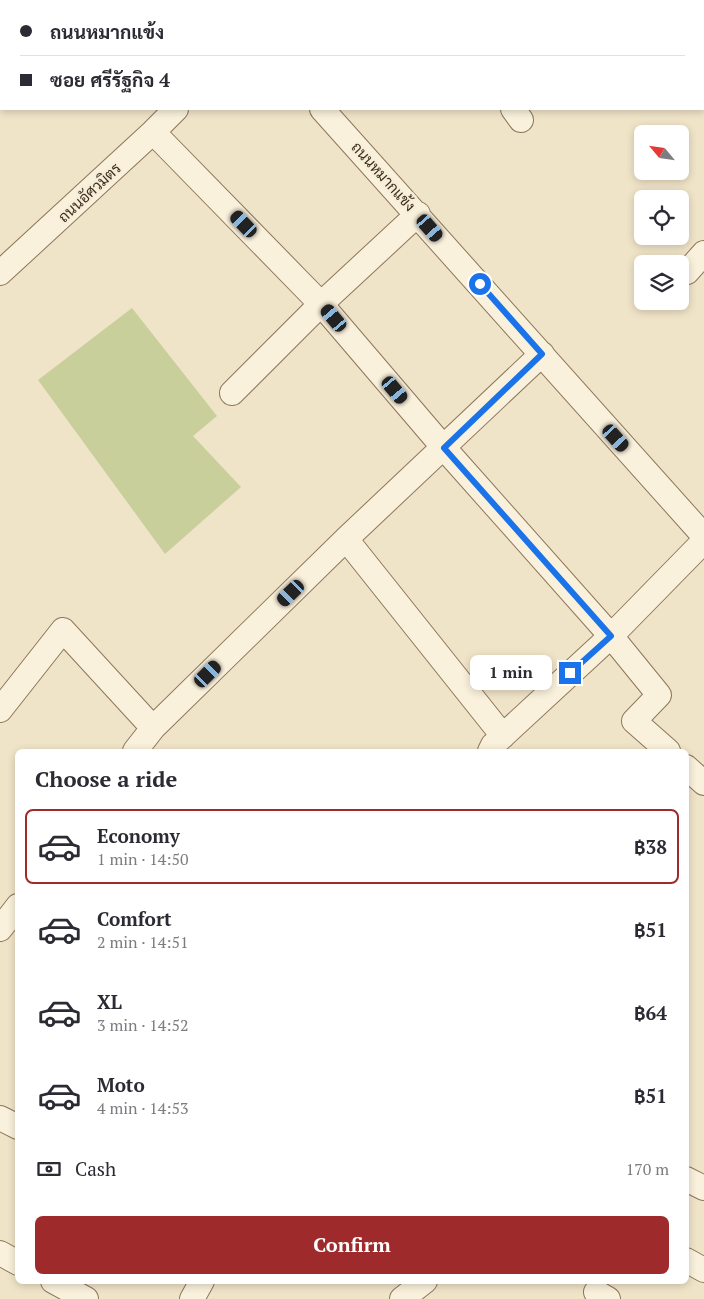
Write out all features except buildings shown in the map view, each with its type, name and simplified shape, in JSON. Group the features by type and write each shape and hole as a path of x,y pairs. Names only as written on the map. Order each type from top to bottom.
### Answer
{"street":[{"name":"ถนนอัศวมิตร","path":"0,273 175,110"},
{"name":"ถนนหมากแข้ง","path":"323,110 418,214 704,536"},
{"path":"153,132 321,304 444,448 611,636 659,695 634,721 666,749"},
{"path":"232,393 321,304 418,214"},
{"path":"689,270 704,253"},
{"path":"137,749 153,728 346,539 542,354"},
{"path":"346,539 496,744 611,636 704,541"},
{"path":"0,710 63,630 153,728"},
{"path":"689,770 704,783"},
{"path":"0,929 15,910"},
{"path":"0,1118 15,1126"},
{"path":"689,1180 704,1188"},
{"path":"0,1253 15,1261"},
{"path":"689,1262 704,1270"},
{"path":"58,1284 86,1299"},
{"path":"192,1299 200,1284"},
{"path":"402,1299 421,1284"}],"green space":[{"path":"132,308 217,416 193,436 241,487 165,554 38,380"}],"route":[{"path":"480,284 542,354 444,448 611,636 570,673"}]}
